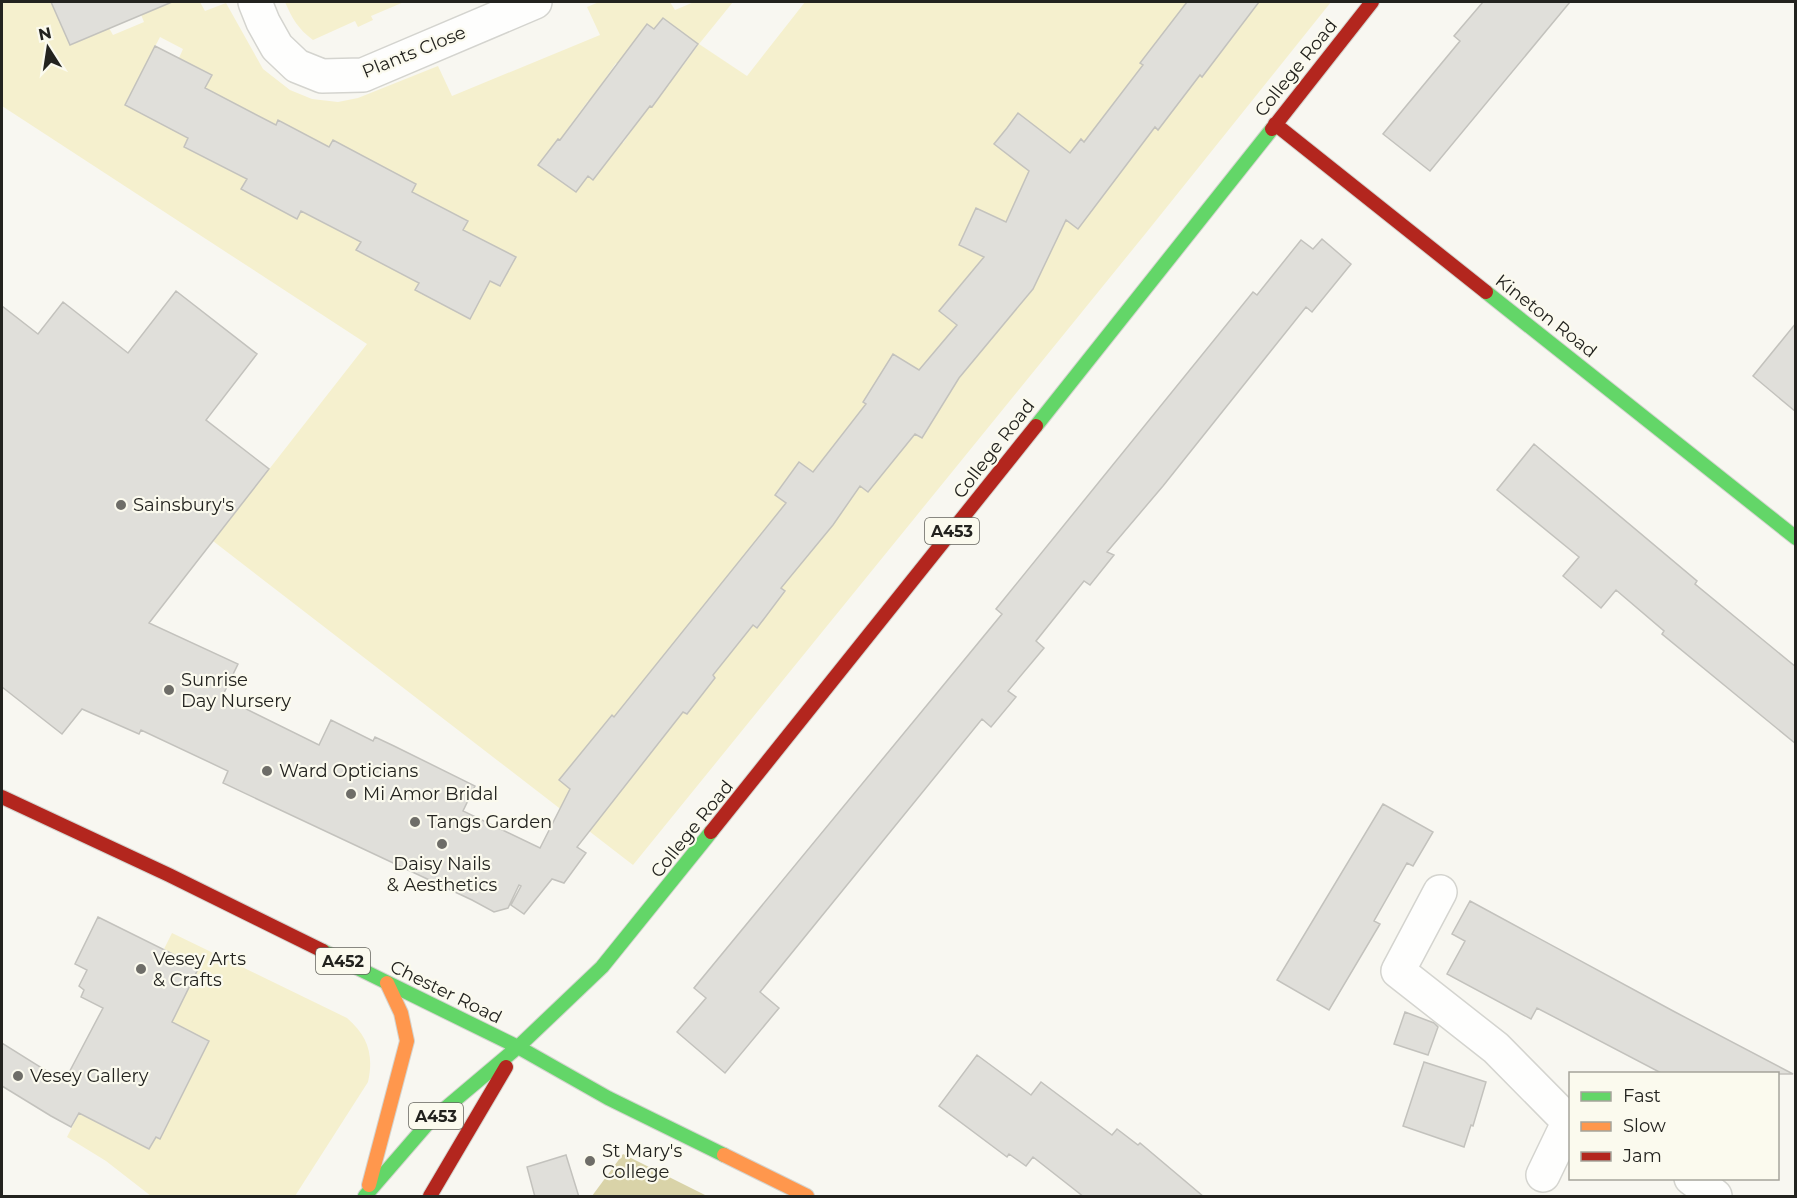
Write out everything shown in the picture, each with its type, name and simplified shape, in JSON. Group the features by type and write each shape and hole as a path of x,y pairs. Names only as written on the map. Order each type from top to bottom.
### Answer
{"main road":[{"name":"College Road","path":"366,1196 429,1122 518,1047 602,967 815,704 1372,2"},
{"name":"Kineton Road","path":"1275,124 1796,537"},
{"name":"Chester Road","path":"2,797 170,875 518,1047 608,1098 807,1197"},
{"name":"College Road","path":"366,1196 407,1041 401,1013 387,983"},
{"name":"College Road","path":"430,1197 518,1047"}],"street":[{"name":"Plants Close","path":"255,2 277,47 297,66 322,76 363,75 535,2"},
{"path":"1440,892 1398,971 1496,1048 1569,1123 1543,1175"},
{"path":"1692,1180 1715,1197"}],"shaded area":[{"path":"2,2 51,2 71,45 109,28 113,35 144,22 136,2 200,2 205,11 226,3 263,69 290,90 312,99 338,102 358,98 438,66 452,96 600,35 587,7 599,2 670,2 675,10 694,2 733,2 699,44 747,76 805,2 1331,2 633,865 213,541 367,344 2,106","holes":["663,18 698,45 682,67 675,62 652,107 644,102 639,120 623,143 616,138 610,158 593,180 588,176 576,192 539,165 558,139 564,143 573,131 569,127 588,101 594,105 598,89 616,63 623,68 647,24 654,29","160,37 183,49 179,58 212,75 205,88 217,163 184,147 191,132 125,104","278,120 467,221 463,230 515,257 501,286 490,281 470,319 416,290 419,283 357,250 361,242 301,211 297,218 242,189"]},
{"path":"285,2 404,2 371,16 373,20 358,27 355,21 313,40 296,23"},
{"path":"172,933 347,1018 360,1032 368,1047 370,1072 368,1082 295,1196 151,1196 106,1161 67,1137 108,1056 176,1014 199,967 164,949"},
{"path":"623,1154 707,1196 592,1196"}],"building":[{"path":"51,2 172,2 70,45"},
{"path":"1187,2 1259,2 1158,130 1155,127 1078,229 1066,220 1033,289 959,378 922,438 915,434 868,492 860,486 833,525 781,588 785,591 757,628 753,625 713,675 715,678 687,714 683,712 577,847 586,853 564,883 552,879 524,914 511,905 521,886 519,885 508,908 494,912 223,783 228,771 141,730 139,734 82,709 62,734 2,687 2,306 38,334 63,302 128,353 176,291 257,354 206,420 269,469 149,623 238,664 222,697 319,745 331,720 373,741 375,737 394,746 475,786 463,811 540,848 570,789 559,780 612,715 614,717 786,503 775,495 799,462 813,472 866,404 863,402 893,354 919,370 957,325 939,311 984,257 959,245 976,208 1006,222 1029,171 994,144 1018,113 1070,153 1081,139 1084,142 1143,65 1140,63"},
{"path":"1483,2 1570,2 1430,171 1383,134 1460,41 1454,36"},
{"path":"663,18 698,44 652,107 650,106 593,180 588,176 576,192 538,165 558,139 560,140 647,24 654,29"},
{"path":"155,46 212,75 205,88 276,125 278,120 329,147 333,140 416,184 412,192 468,221 463,230 516,257 500,286 490,281 470,319 415,290 419,283 356,250 361,242 301,211 297,219 241,189 247,179 184,147 188,138 125,105"},
{"path":"1322,239 1351,264 1312,312 1306,307 1163,486 1107,552 1114,555 1090,585 1084,581 1036,641 1044,648 1008,691 1016,697 991,727 982,719 760,992 779,1008 725,1073 677,1032 706,998 694,988 1002,614 996,609 1253,292 1257,295 1301,240 1313,249"},
{"path":"1796,323 1796,412 1753,376"},
{"path":"1534,444 1697,581 1695,584 1796,667 1796,744 1662,634 1664,631 1616,590 1601,608 1563,576 1579,557 1497,490"},
{"path":"1383,804 1433,832 1413,866 1407,863 1374,921 1380,924 1329,1010 1277,980"},
{"path":"1470,901 1793,1074 1659,1072 1537,1008 1531,1019 1447,974 1465,941 1452,934"},
{"path":"98,917 199,967 172,1022 209,1041 160,1139 156,1137 149,1149 79,1113 71,1127 2,1086 2,1043 64,1082 103,1008 81,997 84,990 79,986 87,970 75,964"},
{"path":"1405,1012 1434,1023 1438,1027 1428,1055 1394,1044"},
{"path":"977,1055 1031,1095 1041,1082 1112,1135 1117,1129 1138,1145 1140,1143 1204,1197 1084,1197 1033,1157 1026,1166 1009,1154 1007,1157 939,1106"},
{"path":"1424,1062 1486,1082 1464,1147 1403,1126"},
{"path":"566,1155 579,1197 535,1197 527,1167"}],"traffic: fast":[{"path":"1036,426 1272,129"},
{"path":"1486,292 1796,538"},
{"path":"365,1196 429,1122 518,1047 602,967 711,832"},
{"path":"323,951 518,1047 608,1098 724,1155"}],"traffic: slow":[{"path":"369,1185 407,1041 401,1013 387,983"},
{"path":"724,1155 807,1196"}],"traffic: jam":[{"path":"1272,129 1372,2"},
{"path":"1275,124 1486,292"},
{"path":"711,832 1036,426"},
{"path":"2,797 169,875 323,951"},
{"path":"430,1196 506,1067"}],"place":[{"name":"Sainsbury's","path":"121,505"},
{"name":"Sunrise Day Nursery","path":"169,690"},
{"name":"Ward Opticians","path":"267,771"},
{"name":"Mi Amor Bridal","path":"351,794"},
{"name":"Tangs Garden","path":"415,822"},
{"name":"Daisy Nails & Aesthetics","path":"442,844"},
{"name":"Vesey Arts & Crafts","path":"141,969"},
{"name":"Vesey Gallery","path":"18,1076"},
{"name":"St Mary's College","path":"590,1161"}]}
